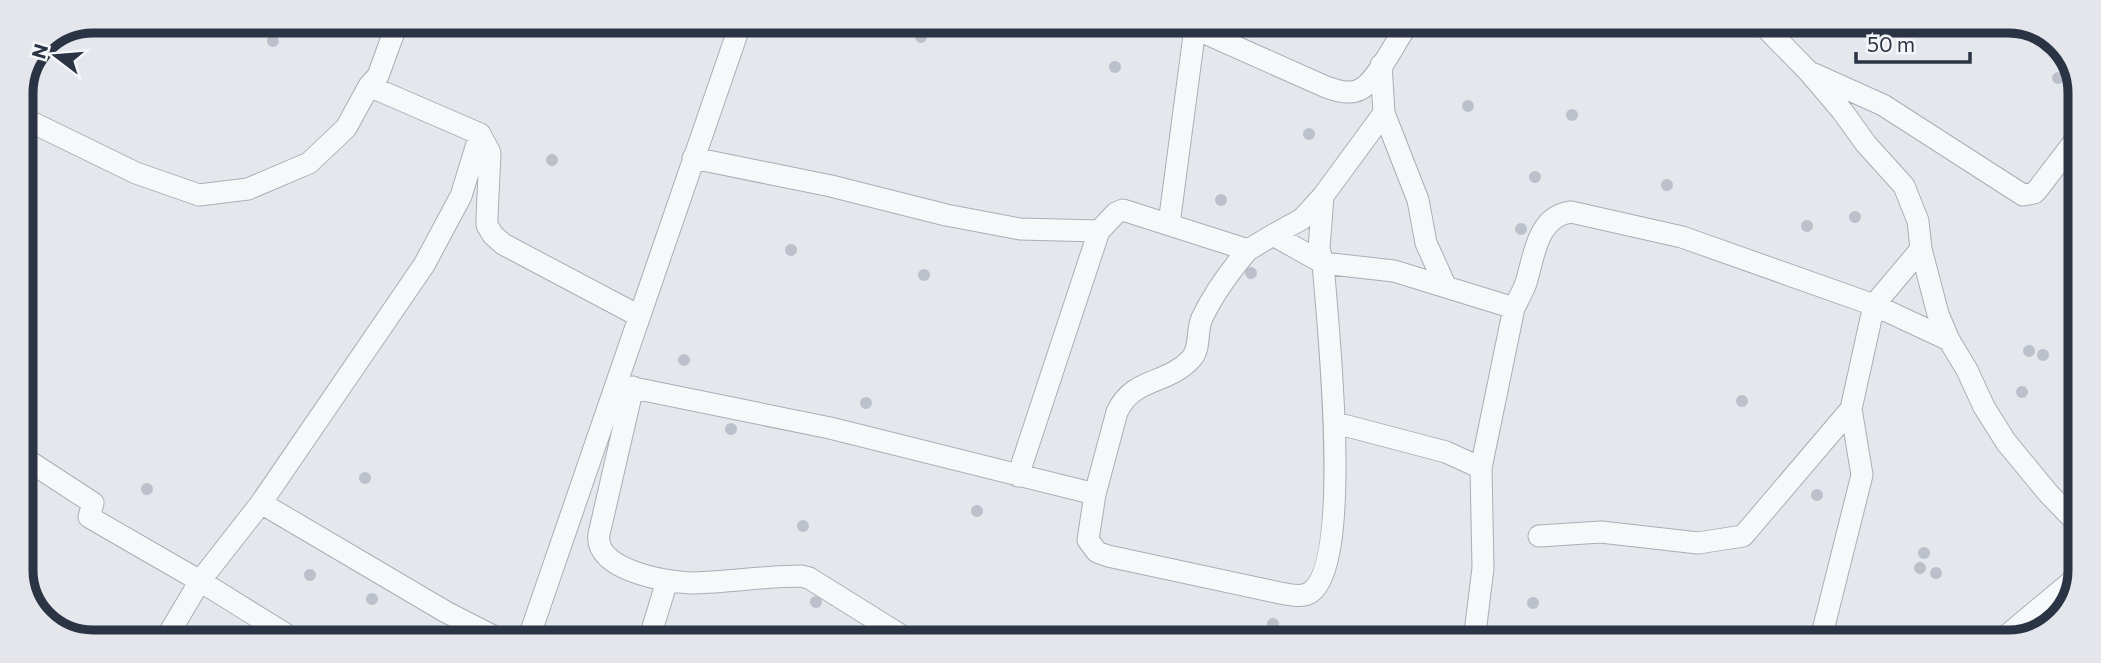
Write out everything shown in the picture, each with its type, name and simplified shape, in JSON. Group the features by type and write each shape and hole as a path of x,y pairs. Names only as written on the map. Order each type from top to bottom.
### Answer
{"street":[{"path":"33,123 136,173 199,195 248,189 309,163 346,128 369,86 378,76 394,33"},
{"path":"735,33 639,316 597,543 601,552 614,562 667,581 693,583 741,578 809,578 893,630"},
{"path":"1169,223 1187,33"},
{"path":"1206,33 1326,87 1343,92 1358,91 1364,87 1402,33"},
{"path":"1771,33 1809,72 1866,144 1904,186 1918,221 1921,250 1938,314 1949,340 1984,407 2006,442 2048,494 2068,514"},
{"path":"1381,65 1384,113 1418,200 1426,243 1444,285"},
{"path":"1809,72 1883,104 2023,195 2034,193 2038,189 2068,150"},
{"path":"369,86 480,134 490,153 487,225 493,235 516,252 639,316"},
{"path":"1323,196 1319,250 1323,263 1336,423 1332,537 1328,561 1318,585 1304,595 1233,583 1097,552 1091,546 1087,533 1095,494 1122,401 1130,392 1167,376 1192,359 1197,349 1200,321 1226,275 1248,250 1302,219 1323,196 1384,113"},
{"path":"171,630 200,581 261,503 435,248 461,196 480,134"},
{"path":"693,158 1020,229 1099,231"},
{"path":"1017,476 1099,231 1116,213 1123,210 1248,250"},
{"path":"1475,630 1483,568 1481,467 1514,308 1525,285 1540,235 1557,216 1571,212 1682,237 1874,305 1949,340"},
{"path":"1273,234 1323,263 1394,271 1514,308"},
{"path":"1823,630 1862,475 1851,409 1874,305 1921,250"},
{"path":"625,386 830,428 1095,494"},
{"path":"532,630 625,386"},
{"path":"1539,536 1601,532 1698,543 1743,536 1851,409"},
{"path":"1336,423 1446,453 1481,467"},
{"path":"33,464 93,503 89,517 279,630"},
{"path":"261,503 481,630"},
{"path":"652,630 667,581"},
{"path":"2014,629 2066,585"}],"building":[{"path":"916,33 926,33 926,42 916,42"},
{"path":"268,36 278,36 278,46 268,46"},
{"path":"1110,62 1120,62 1120,72 1110,72"},
{"path":"2053,73 2063,73 2063,83 2053,83"},
{"path":"1463,101 1473,101 1473,111 1463,111"},
{"path":"1567,110 1577,110 1577,120 1567,120"},
{"path":"1304,129 1314,129 1314,139 1304,139"},
{"path":"547,155 557,155 557,165 547,165"},
{"path":"1530,172 1540,172 1540,182 1530,182"},
{"path":"1662,180 1672,180 1672,190 1662,190"},
{"path":"1216,195 1226,195 1226,205 1216,205"},
{"path":"1850,212 1860,212 1860,222 1850,222"},
{"path":"1802,221 1812,221 1812,231 1802,231"},
{"path":"1516,224 1526,224 1526,234 1516,234"},
{"path":"786,245 796,245 796,255 786,255"},
{"path":"1246,268 1256,268 1256,278 1246,278"},
{"path":"919,270 929,270 929,280 919,280"},
{"path":"2024,346 2034,346 2034,356 2024,356"},
{"path":"2038,350 2048,350 2048,360 2038,360"},
{"path":"679,355 689,355 689,365 679,365"},
{"path":"2017,387 2027,387 2027,397 2017,397"},
{"path":"1737,396 1747,396 1747,406 1737,406"},
{"path":"861,398 871,398 871,408 861,408"},
{"path":"726,424 736,424 736,434 726,434"},
{"path":"360,473 370,473 370,483 360,483"},
{"path":"142,484 152,484 152,494 142,494"},
{"path":"1812,490 1822,490 1822,500 1812,500"},
{"path":"972,506 982,506 982,516 972,516"},
{"path":"798,521 808,521 808,531 798,531"},
{"path":"1919,548 1929,548 1929,558 1919,558"},
{"path":"1915,563 1925,563 1925,573 1915,573"},
{"path":"1931,568 1941,568 1941,578 1931,578"},
{"path":"305,570 315,570 315,580 305,580"},
{"path":"367,594 377,594 377,604 367,604"},
{"path":"816,596 822,602 816,608 810,602"},
{"path":"1528,598 1538,598 1538,608 1528,608"},
{"path":"1268,619 1278,619 1278,629 1268,629"}]}
